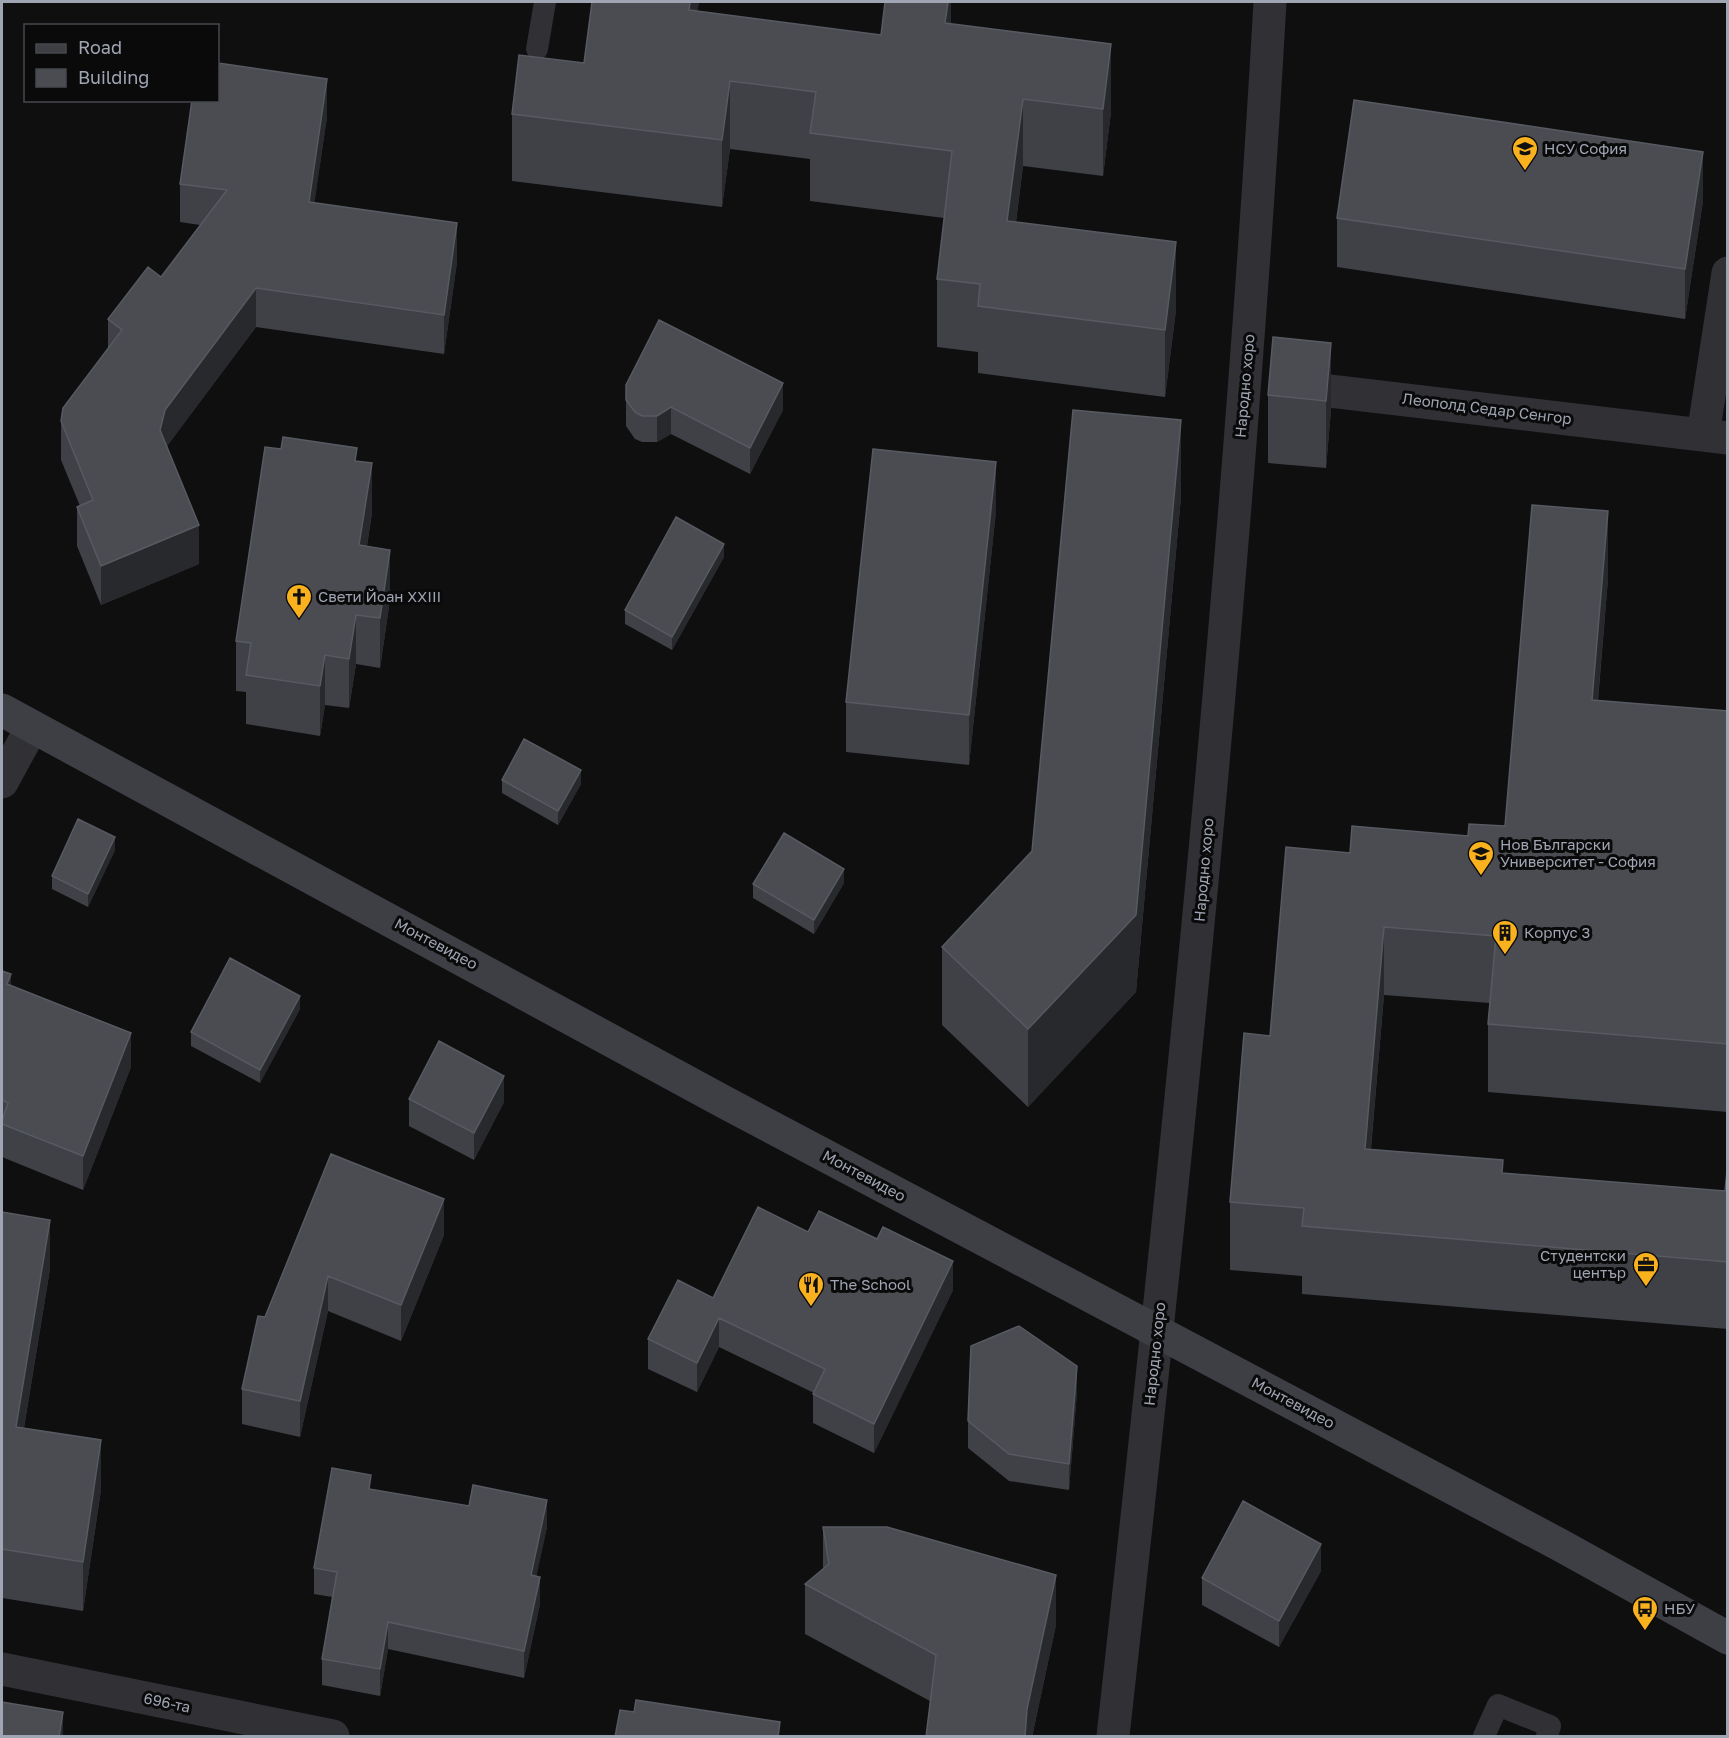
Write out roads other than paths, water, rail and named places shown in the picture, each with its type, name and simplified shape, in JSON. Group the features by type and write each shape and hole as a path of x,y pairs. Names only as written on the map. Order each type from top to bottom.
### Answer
{"street":[{"name":"Народно хоро","path":"1113,1737 1158,1331 1204,878 1246,381 1270,2"},
{"path":"1715,436 1728,273"},
{"name":"Леополд Седар Сенгор","path":"1246,381 1715,436"},
{"name":"Монтевидео","path":"2,710 726,1103 1560,1545 1728,1638"},
{"path":"2,782 32,727"},
{"name":"696-та","path":"2,1669 333,1737"}],"lane":[{"path":"537,49 545,2"},
{"path":"1484,1737 1498,1705 1550,1726 1546,1737"}],"place":[{"name":"НСУ София","path":"1525,172"},
{"name":"Свети Йоан XXIII","path":"299,620"},
{"name":"Нов Български Университет - София","path":"1481,877"},
{"name":"Корпус 3","path":"1505,956"},
{"name":"Студентски център","path":"1646,1288"},
{"name":"The School","path":"811,1308"},
{"name":"НБУ","path":"1645,1632"}]}
